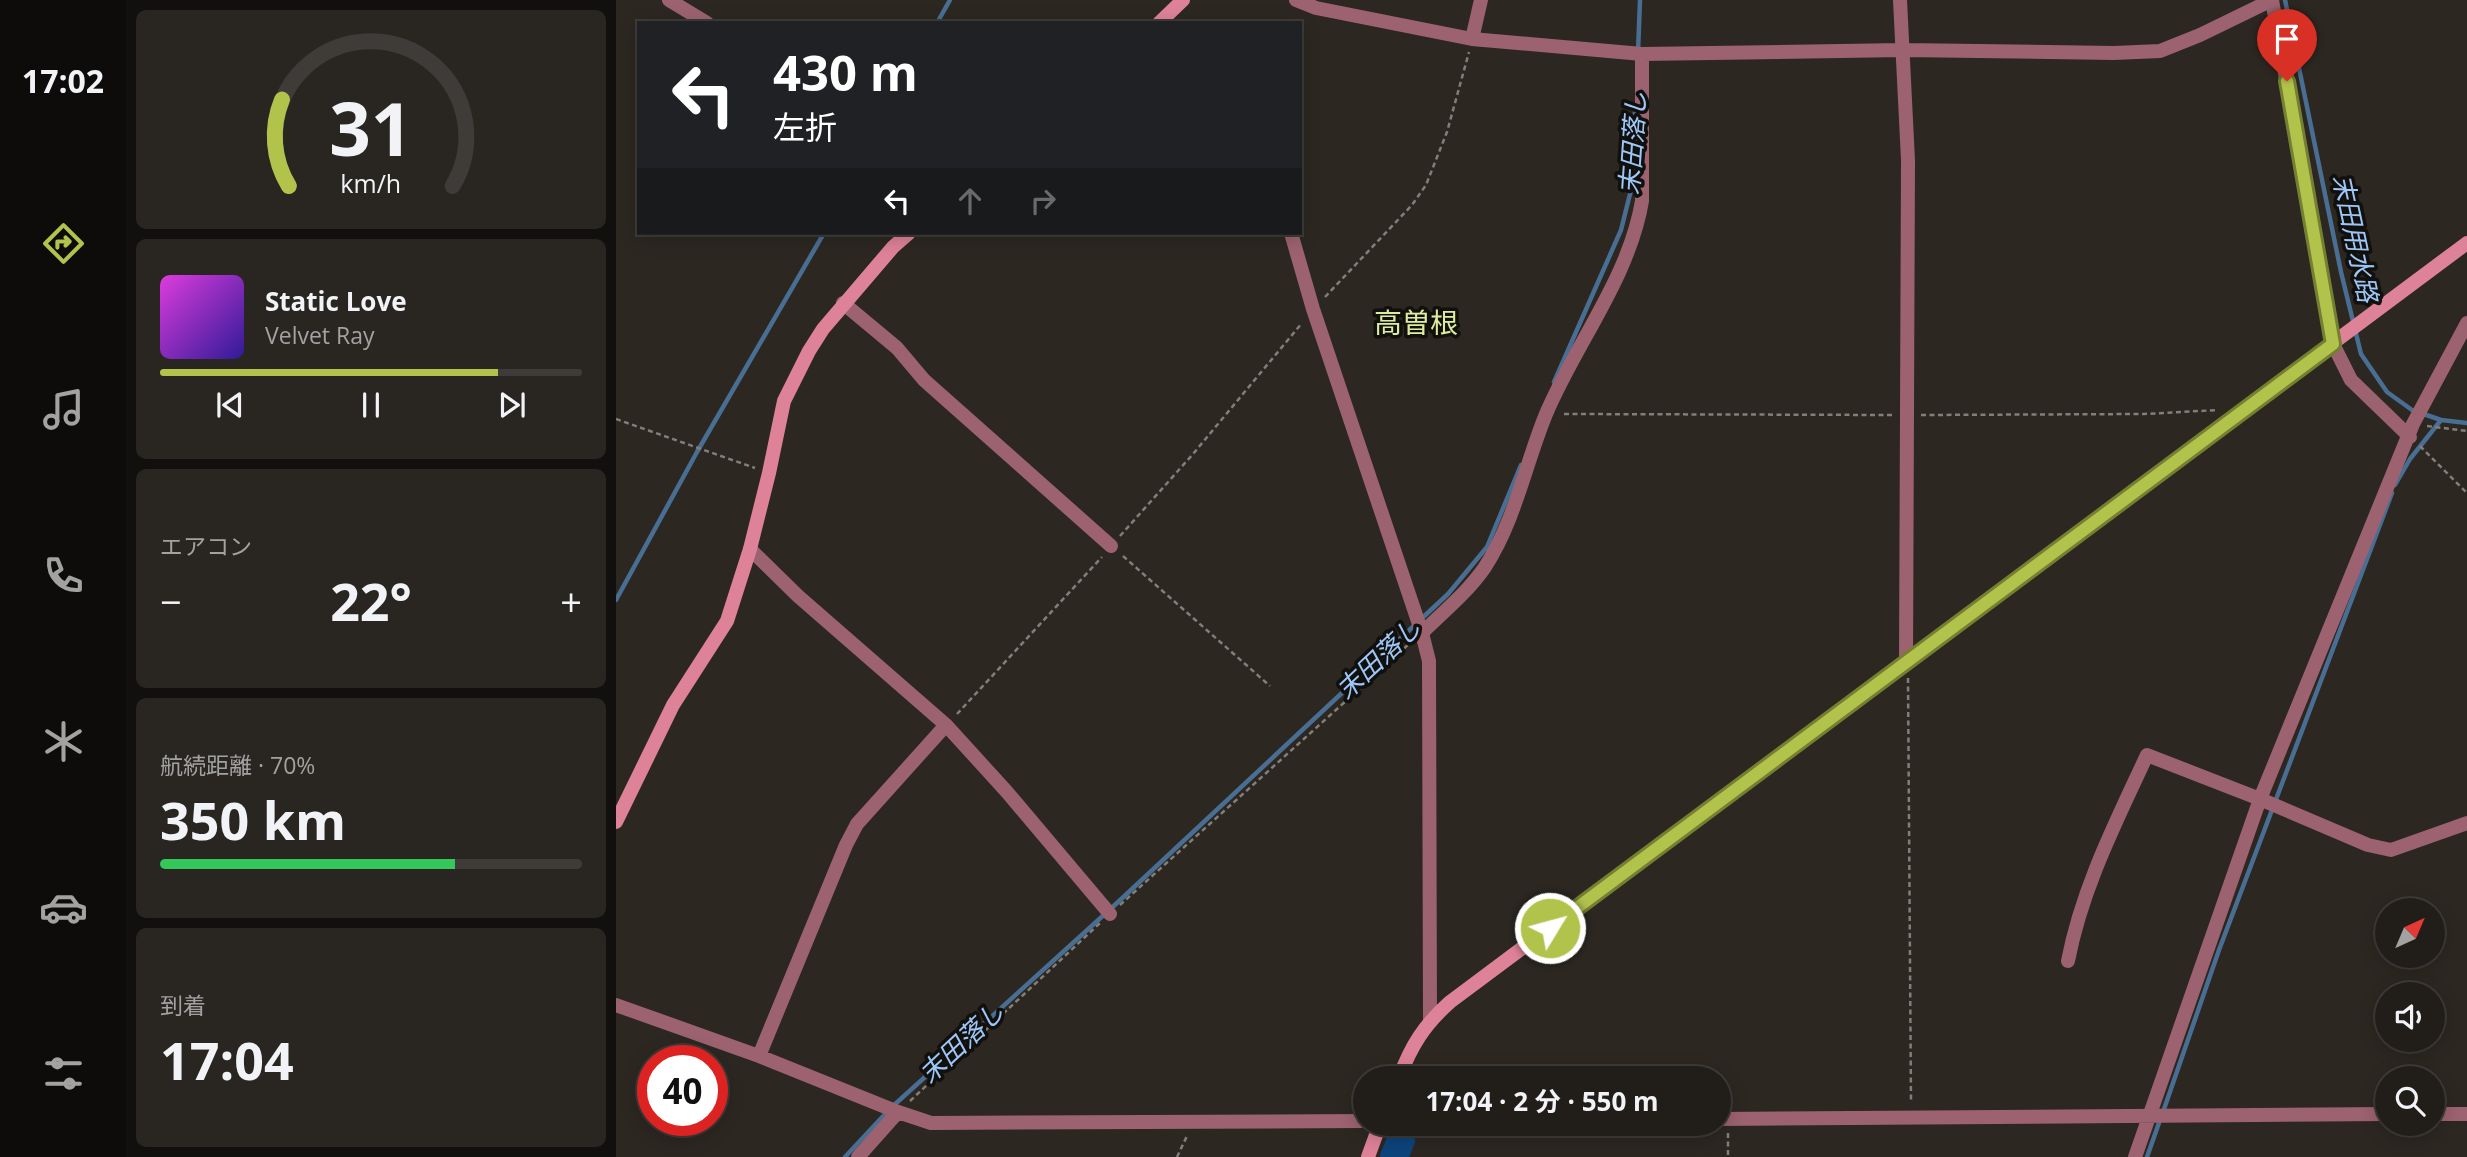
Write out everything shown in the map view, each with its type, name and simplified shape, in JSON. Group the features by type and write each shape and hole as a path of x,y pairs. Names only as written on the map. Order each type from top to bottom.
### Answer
{"street":[{"path":"669,0 704,21"},
{"path":"1161,21 1183,0"},
{"path":"1296,0 1316,8 1472,39 1642,54 1903,50 2114,53 2160,51 2272,0 2333,344 2351,380 2412,430"},
{"path":"1472,39 1481,0"},
{"path":"1900,0 1908,160 1906,664"},
{"path":"1422,633 1484,569 1500,540 1546,414 1629,251 1642,201 1642,54"},
{"path":"616,822 673,705 727,621 750,549 784,401 809,351 843,303 907,235"},
{"path":"1292,235 1313,309 1422,633 1429,661 1430,1020"},
{"path":"1404,1066 1430,1020 1461,994 2467,243"},
{"path":"843,303 897,348 924,380 1111,546"},
{"path":"2135,1157 2412,430 2467,323"},
{"path":"750,549 798,596 946,726 1007,792 1110,914"},
{"path":"759,1056 857,824 946,726"},
{"path":"2068,961 2075,924 2084,899 2108,837 2147,755 2368,845 2391,850 2467,824"},
{"path":"616,1005 759,1056 931,1123 1353,1121"},
{"path":"858,1157 898,1112"},
{"path":"1731,1119 2375,1114"},
{"path":"2445,1114 2467,1114"},
{"path":"1368,1157 1376,1136"}],"path":[{"path":"946,726 1193,454 1313,309 1412,205 1426,185 1447,132 1472,39"},
{"path":"1546,414 2144,414 2220,410"},
{"path":"616,419 769,473"},
{"path":"2412,430 2467,431"},
{"path":"2412,430 2467,493"},
{"path":"1111,546 1270,686"},
{"path":"898,1112 1110,914 1422,633"},
{"path":"1906,664 1911,1119"},
{"path":"1177,1157 1195,1121"},
{"path":"1725,1136 1728,1157"}],"waterway":[{"path":"938,21 950,0"},
{"name":"末田落し","path":"1638,52 1640,0"},
{"name":"末田用水路","path":"2285,0 2341,272 2361,354 2387,392 2412,410 2441,420 2467,423"},
{"name":"末田落し","path":"1554,382 1621,230 1632,186 1635,109"},
{"path":"616,600 697,452 823,235"},
{"path":"2395,485 2410,459 2441,420"},
{"name":"末田落し","path":"893,1106 1117,903 1448,594 1487,547 1521,465"},
{"path":"2163,1112 2219,950 2392,493"},
{"name":"末田落し","path":"845,1157 887,1112"},
{"path":"2147,1157 2160,1120"},
{"name":"末田落し","path":"1394,1157 1401,1140"}],"district":[{"name":"高曽根","path":"1416,322"}],"route":[{"path":"1550,928 2333,344 2287,81"}]}
